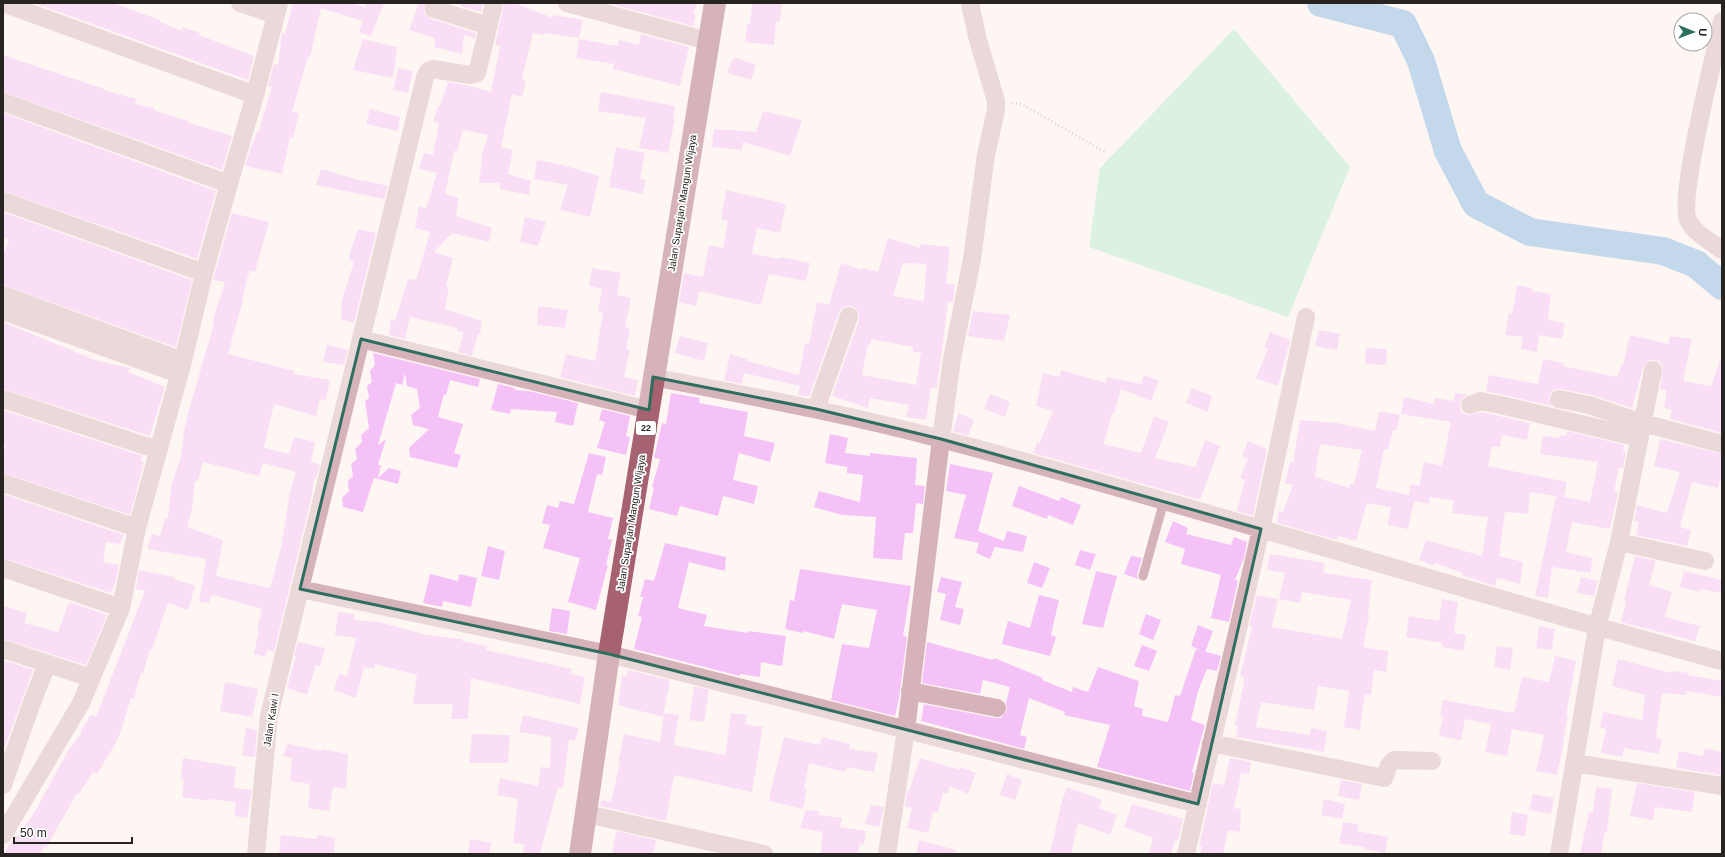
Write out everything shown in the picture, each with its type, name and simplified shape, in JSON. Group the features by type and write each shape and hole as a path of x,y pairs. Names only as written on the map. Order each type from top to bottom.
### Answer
{"highway":[{"name":"Jalan Suparjan Mangun Wijaya","path":"580,854 609,654 715,3"}],"street":[{"path":"3,3 255,94"},
{"path":"3,835 81,703 121,608 136,528 181,367 204,273 255,94 277,9 240,3"},
{"path":"434,9 489,26 494,3"},
{"path":"567,3 708,41"},
{"path":"887,854 906,730 952,359 972,259 986,154 996,110 996,101 978,40 970,4"},
{"path":"1722,21 1689,173 1686,212 1693,228 1722,250"},
{"name":"Jalan Kawi I","path":"256,854 269,716 425,77 428,71 433,69 470,75 477,73 489,26"},
{"path":"3,102 229,184"},
{"path":"3,201 204,273"},
{"path":"3,295 181,367"},
{"path":"3,311 181,367"},
{"path":"816,409 849,316"},
{"path":"1186,854 1261,529 1306,318"},
{"path":"361,339 649,410"},
{"path":"1559,854 1597,628 1619,542 1642,431 1652,370"},
{"path":"653,377 816,409 941,439 1164,501 1597,628 1722,662"},
{"path":"3,398 158,450"},
{"path":"1559,399 1589,405 1642,431"},
{"path":"1470,405 1480,401 1722,444"},
{"path":"3,483 136,528"},
{"path":"1619,542 1705,561"},
{"path":"3,568 121,608"},
{"path":"300,588 609,654 1198,804"},
{"path":"3,650 91,678"},
{"path":"3,785 47,664"},
{"path":"910,691 997,708"},
{"path":"1211,743 1384,778 1389,765 1394,760 1432,761"},
{"path":"1574,763 1722,786"},
{"path":"587,814 764,854"}],"lane":[{"path":"1143,576 1164,501"}],"path":[{"path":"996,101 1021,104 1105,152"}],"highlighted area":[{"path":"361,339 649,410 653,377 816,409 941,439 1261,529 1198,804 609,654 300,589"}],"green space":[{"path":"1234,29 1350,167 1288,317 1089,247 1100,168"}],"building":[{"path":"34,3 113,3 160,20 160,22 182,31 183,27 200,33 199,35 254,56 248,80"},
{"path":"293,3 350,3 365,7 366,3 384,3 371,36 359,32 363,21 321,8 310,57 308,57 292,112 299,113 293,138 290,137 282,174 245,166 256,133 258,133 272,87 268,86 274,64 278,65 282,33 285,34"},
{"path":"419,3 426,3 424,12 431,19 476,33 475,39 464,35 462,54 434,47 435,38 409,30"},
{"path":"460,3 483,4 481,12 460,6"},
{"path":"504,3 514,3 553,18 553,15 583,20 579,38 545,33 544,35 533,33 522,79 526,81 522,97 512,94 501,147 513,150 508,174 531,181 529,195 499,189 501,183 479,183 481,158 488,135 463,130 457,151 454,151 445,194 459,198 456,216 492,228 489,242 452,233 434,252 453,258 446,286 449,287 445,309 482,321 480,334 478,334 472,356 458,352 464,332 457,331 457,328 410,317 405,339 389,335 391,320 395,321 408,279 416,280 430,232 415,228 419,206 426,208 437,173 419,169 424,153 433,155 439,123 433,122 438,106 440,106 448,82 491,92 500,46 495,45"},
{"path":"607,3 697,3 693,15 696,15 693,26"},
{"path":"752,3 782,3 780,22 776,22 774,45 745,42 747,24 750,24"},
{"path":"641,34 689,47 680,86 613,69 614,64 576,58 579,39 618,46 619,40 639,45"},
{"path":"363,39 397,47 393,78 353,70"},
{"path":"3,55 104,90 136,99 135,104 154,108 153,110 232,136 222,170 3,92"},
{"path":"734,57 756,65 751,80 727,73"},
{"path":"398,68 413,71 408,93 393,90"},
{"path":"601,92 675,106 673,119 675,119 668,153 639,148 646,118 598,111"},
{"path":"370,109 400,117 398,131 366,124"},
{"path":"763,111 802,120 790,156 743,142 742,150 712,147 714,129 756,132"},
{"path":"3,113 216,191 197,259 3,191"},
{"path":"616,147 645,153 640,179 646,180 642,194 609,187"},
{"path":"537,160 563,165 599,176 590,217 560,210 568,185 534,179"},
{"path":"321,169 362,181 388,186 384,199 316,185"},
{"path":"726,190 786,204 780,233 757,228 752,254 780,259 781,257 810,263 806,281 769,274 761,305 699,291 696,306 679,302 684,273 703,277 709,245 723,248 728,221 721,219"},
{"path":"3,212 192,280 176,347 3,285 3,257 9,240 3,237"},
{"path":"232,213 269,222 255,272 250,270 246,282 242,304 228,354 294,371 294,374 330,380 326,400 320,399 316,416 274,404 269,425 264,448 289,454 294,437 315,442 311,462 320,464 316,478 314,478 312,495 274,652 267,650 266,657 254,654 259,629 257,628 262,609 213,595 211,596 209,603 199,602 206,559 147,549 152,534 160,536 165,518 168,519 171,486 181,457 188,413 214,324 212,323 225,282 213,280","holes":["203,462 259,476 263,463 296,472 290,492 281,548 270,588 216,576 223,540 187,527 192,509 195,481 198,481"]},
{"path":"525,217 546,222 538,246 520,242"},
{"path":"358,229 376,233 354,323 341,319 342,300 354,262 349,260 350,253"},
{"path":"888,238 920,248 920,244 950,247 946,284 955,284 954,297 953,302 948,302 937,388 931,387 926,420 906,417 909,405 870,398 868,408 832,396 859,320 857,310 852,306 847,306 839,312 809,397 798,395 800,386 744,373 742,384 724,380 730,354 747,359 747,361 799,375 805,343 809,344 817,302 829,305 841,263 862,270 862,268 878,272","holes":["903,263 926,264 924,301 893,296","871,339 913,347 913,352 921,352 916,385 862,375 868,344 870,345"]},
{"path":"592,268 621,273 617,295 631,298 625,327 630,328 626,349 630,350 624,377 638,380 635,396 560,377 566,354 595,361 603,312 598,311 602,289 589,286"},
{"path":"1517,285 1532,288 1532,291 1551,294 1548,320 1565,323 1562,339 1539,335 1537,352 1521,349 1523,337 1505,335 1509,313 1512,314"},
{"path":"538,306 568,310 565,328 537,325"},
{"path":"973,311 1010,315 1004,341 968,336"},
{"path":"3,322 95,360 130,368 128,372 165,387 150,436 3,389"},
{"path":"1319,330 1340,334 1337,350 1315,346"},
{"path":"1270,332 1290,340 1278,386 1256,378 1268,349 1264,348"},
{"path":"1630,335 1668,344 1670,336 1692,339 1683,381 1711,386 1720,360 1722,360 1722,433 1670,419 1672,410 1664,408 1667,390 1660,389 1663,367 1660,362 1655,360 1649,360 1643,368 1632,408 1592,395 1561,389 1555,389 1551,392 1549,397 1552,406 1486,391 1489,375 1538,384 1543,359 1564,363 1563,366 1617,377 1622,364 1623,365"},
{"path":"680,336 708,343 704,361 675,353"},
{"path":"327,345 348,350 344,365 323,362"},
{"path":"1366,348 1387,349 1386,365 1365,364"},
{"path":"373,353 480,379 478,387 450,380 446,395 444,394 438,417 463,424 454,453 461,455 457,468 410,457 409,448 429,429 413,425 411,415 420,408 417,389 407,386 405,373 402,385 396,383 378,445 386,439 378,465 381,465 378,478 389,468 401,471 398,484 374,478 363,512 343,507 342,498 349,491 348,481 353,476 351,464 357,459 355,449 362,442 361,435 369,428 365,401 369,398 367,386 372,382 370,371 375,365"},
{"path":"1061,370 1106,383 1107,377 1141,384 1144,375 1159,381 1151,401 1121,389 1114,414 1112,413 1104,444 1141,453 1154,416 1169,422 1155,458 1195,467 1205,440 1220,446 1200,500 1033,453 1037,442 1039,444 1053,411 1036,406 1043,373 1060,377"},
{"path":"498,384 515,388 515,390 529,391 578,403 573,426 555,422 557,412 511,409 510,414 491,410"},
{"path":"1192,388 1212,396 1208,412 1186,403"},
{"path":"671,393 700,398 699,403 748,412 744,436 775,443 770,462 739,453 733,480 758,486 754,504 723,496 718,516 680,506 677,516 649,509 654,488 652,487 660,459 654,458 662,423 666,424"},
{"path":"1455,393 1468,395 1462,398 1460,404 1460,409 1463,413 1468,415 1481,412 1530,423 1527,440 1502,435 1500,447 1492,446 1488,466 1567,482 1564,497 1590,502 1598,462 1540,454 1543,436 1560,438 1560,435 1566,436 1567,431 1624,445 1623,451 1626,452 1623,468 1619,467 1614,492 1618,493 1610,529 1572,522 1566,552 1593,558 1590,573 1552,567 1548,598 1535,596 1556,496 1530,492 1528,514 1505,512 1499,556 1523,562 1520,584 1497,578 1495,586 1462,575 1463,573 1435,563 1434,566 1419,560 1426,540 1482,556 1488,517 1452,513 1454,501 1430,497 1429,504 1414,501 1408,529 1387,525 1391,507 1367,503 1356,541 1339,536 1337,540 1277,523 1279,511 1283,512 1293,485 1285,484 1290,462 1293,463 1300,420 1337,423 1375,431 1379,411 1400,415 1397,430 1393,430 1388,450 1384,449 1376,488 1409,495 1411,484 1419,486 1424,462 1442,466 1451,422 1401,414 1404,397 1434,404 1435,398 1454,401","holes":["1320,444 1362,450 1354,484 1351,483 1349,488 1315,477"]},
{"path":"990,394 1010,402 1005,417 984,409"},
{"path":"602,409 630,416 626,436 630,437 626,455 597,448 605,422 599,420"},
{"path":"3,410 142,456 141,461 144,462 130,515 3,473 3,456 6,444 3,443"},
{"path":"959,413 974,420 968,436 953,431"},
{"path":"830,434 848,438 845,453 870,456 870,453 917,458 915,485 925,486 923,504 916,503 913,533 905,533 902,560 873,558 876,517 842,515 814,507 819,491 860,502 863,475 847,473 847,467 825,463"},
{"path":"1660,439 1722,454 1722,481 1720,480 1718,488 1692,482 1680,527 1691,530 1687,546 1636,535 1639,522 1634,521 1637,505 1667,513 1680,472 1654,466"},
{"path":"1248,441 1267,449 1253,516 1237,511 1245,480 1240,478 1248,459 1242,456"},
{"path":"589,453 606,457 602,475 597,474 588,512 613,518 608,539 612,540 606,565 608,565 596,610 568,602 580,558 543,548 550,525 542,523 547,505 558,508 560,501 574,504"},
{"path":"950,464 993,473 978,531 1004,541 1007,531 1027,536 1023,552 995,547 990,559 976,553 979,543 954,538 966,495 946,491"},
{"path":"1019,486 1059,501 1061,497 1081,505 1073,525 1048,515 1047,519 1012,506"},
{"path":"3,494 124,535 120,544 106,542 103,562 119,565 111,593 3,558"},
{"path":"1173,521 1188,528 1186,534 1231,545 1234,537 1247,542 1244,558 1235,580 1238,580 1229,622 1211,618 1221,575 1181,564 1185,549 1165,542"},
{"path":"665,543 726,557 725,571 689,562 678,608 707,615 704,626 748,633 748,631 786,636 782,666 761,662 760,677 740,674 740,676 634,649 642,617 638,616 643,597 640,597 645,579 654,581"},
{"path":"488,546 505,551 499,580 481,576"},
{"path":"1080,550 1096,554 1090,570 1075,565"},
{"path":"1270,554 1325,563 1323,573 1372,580 1369,616 1363,647 1388,651 1386,672 1374,670 1371,695 1365,694 1360,730 1344,727 1349,691 1318,686 1314,710 1261,702 1256,727 1310,735 1311,728 1327,731 1324,752 1236,737 1238,726 1235,725 1244,683 1244,677 1240,676 1252,627 1249,626 1257,595 1278,599 1272,627 1342,639 1351,600 1302,592 1300,603 1279,599 1285,573 1267,570"},
{"path":"1131,556 1142,558 1137,574 1138,579 1124,574"},
{"path":"1635,556 1656,561 1649,585 1672,592 1665,617 1700,626 1695,641 1621,622 1626,601 1624,600"},
{"path":"1034,562 1050,568 1042,588 1027,583"},
{"path":"800,569 911,586 903,636 907,637 899,698 895,716 831,700 842,644 869,648 877,610 842,604 834,639 804,631 803,633 785,629 790,600 794,601"},
{"path":"139,570 174,577 174,579 195,586 188,610 168,603 152,650 150,649 143,674 141,673 134,699 131,698 121,731 114,746 97,774 93,772 79,794 77,793 46,848 43,847 40,854 4,854 16,835 19,836 34,813 68,751 82,732 80,732 91,715 96,717 145,591 136,589"},
{"path":"1096,571 1117,576 1103,628 1082,624"},
{"path":"1684,571 1722,580 1722,593 1701,589 1700,592 1680,587"},
{"path":"430,574 458,581 459,574 477,578 471,607 443,601 442,607 423,603"},
{"path":"941,577 962,582 955,607 964,609 960,625 940,620 946,594 937,592"},
{"path":"1581,577 1598,581 1594,596 1577,593"},
{"path":"1039,595 1059,600 1051,635 1056,637 1050,656 1002,644 1008,621 1030,628"},
{"path":"1442,599 1458,602 1454,633 1466,635 1463,651 1442,647 1442,643 1406,637 1409,616 1439,621"},
{"path":"69,602 107,615 86,665 3,639 3,606 27,613 24,623 58,632"},
{"path":"552,608 570,611 567,634 549,631"},
{"path":"338,612 354,614 354,620 379,622 427,635 462,639 462,641 487,646 486,650 572,669 570,674 585,677 580,704 471,678 468,719 451,719 453,704 413,704 417,675 375,664 374,669 364,667 356,698 334,690 339,674 347,676 356,638 335,635"},
{"path":"1146,614 1161,620 1153,640 1139,634"},
{"path":"1198,625 1213,631 1205,652 1191,646"},
{"path":"1539,626 1555,629 1552,650 1536,648"},
{"path":"298,642 325,648 320,666 316,665 307,695 287,688 296,656 294,656"},
{"path":"927,642 993,660 994,658 1043,678 1042,680 1072,692 1073,687 1088,692 1098,667 1139,681 1134,706 1143,709 1142,716 1168,722 1175,695 1180,696 1196,649 1221,656 1217,671 1207,669 1198,691 1191,720 1205,725 1192,772 1194,773 1190,791 1097,767 1110,725 1064,715 1065,712 1029,698 1020,735 1027,737 1024,749 921,721 923,704 1001,718 1007,710 1006,703 1010,687 983,680 980,694 922,683"},
{"path":"1142,645 1157,651 1149,671 1134,666"},
{"path":"1497,646 1513,648 1510,670 1494,667"},
{"path":"1555,656 1576,661 1566,715 1568,715 1564,742 1557,775 1536,771 1544,735 1512,729 1507,756 1485,752 1491,724 1465,719 1461,740 1439,736 1443,717 1440,716 1443,700 1514,713 1522,677 1549,682"},
{"path":"1618,659 1672,673 1672,671 1689,673 1688,675 1722,681 1722,697 1686,691 1686,695 1662,693 1656,737 1662,739 1659,754 1624,748 1622,757 1601,753 1606,729 1600,728 1603,712 1642,720 1645,695 1612,686"},
{"path":"3,660 33,670 4,749 3,749"},
{"path":"628,670 670,680 663,717 618,705 622,676 626,677"},
{"path":"225,682 258,689 252,717 220,711"},
{"path":"694,686 709,690 704,722 689,720"},
{"path":"664,713 679,715 674,745 725,755 731,713 747,715 745,724 763,727 752,792 674,775 666,820 600,806 601,800 611,802 620,762 618,762 624,734 660,742"},
{"path":"523,715 579,728 575,741 569,740 563,788 558,787 540,854 523,854 524,844 513,843 518,799 497,795 500,778 538,786 541,767 550,768 551,737 519,732"},
{"path":"246,728 257,730 255,757 242,756"},
{"path":"472,734 510,735 508,763 469,763"},
{"path":"784,737 820,745 822,737 850,744 849,749 878,753 874,772 846,767 845,772 809,763 804,789 807,789 803,809 769,801"},
{"path":"288,744 322,751 322,749 348,754 346,789 333,787 329,811 308,808 310,784 290,781 292,758 283,756"},
{"path":"1705,748 1722,752 1722,775 1676,768 1679,751 1703,756"},
{"path":"183,758 236,767 234,788 252,790 247,818 234,816 236,804 234,802 210,799 210,801 182,797 184,780 181,779"},
{"path":"920,758 960,770 961,767 976,773 968,794 950,786 948,793 943,793 938,812 933,812 928,833 907,828 912,808 905,806 907,791 909,791"},
{"path":"1230,758 1251,762 1249,774 1241,773 1234,808 1241,809 1240,832 1228,830 1223,854 1200,854 1202,847 1199,846 1213,783 1224,785"},
{"path":"1007,774 1022,780 1015,800 1000,795"},
{"path":"1341,780 1362,784 1359,800 1338,796"},
{"path":"1637,783 1695,792 1692,812 1655,807 1653,820 1630,816"},
{"path":"1067,787 1102,800 1099,808 1117,815 1110,835 1078,823 1071,854 1050,854 1061,804"},
{"path":"1596,787 1612,789 1607,832 1605,832 1601,854 1580,854 1589,812 1593,813"},
{"path":"1533,794 1554,798 1551,814 1529,810"},
{"path":"1324,799 1345,804 1342,819 1321,815"},
{"path":"1132,804 1183,819 1178,841 1175,840 1171,854 1149,854 1153,838 1124,827"},
{"path":"871,805 884,807 879,827 865,824"},
{"path":"806,810 819,811 818,815 842,818 840,827 866,831 864,845 860,844 858,854 821,854 822,832 800,828"},
{"path":"1512,812 1528,815 1525,836 1509,834"},
{"path":"1343,822 1358,824 1357,831 1388,837 1385,853 1364,849 1364,847 1339,843"},
{"path":"616,831 656,840 653,854 612,854"},
{"path":"281,835 317,839 318,835 335,838 334,854 279,854"},
{"path":"470,839 491,843 489,854 468,854"},
{"path":"919,840 956,850 955,854 916,854"}],"waterway":[{"path":"1321,3 1403,24 1421,61 1448,151 1476,204 1530,232 1663,251 1696,264 1722,286"}]}
